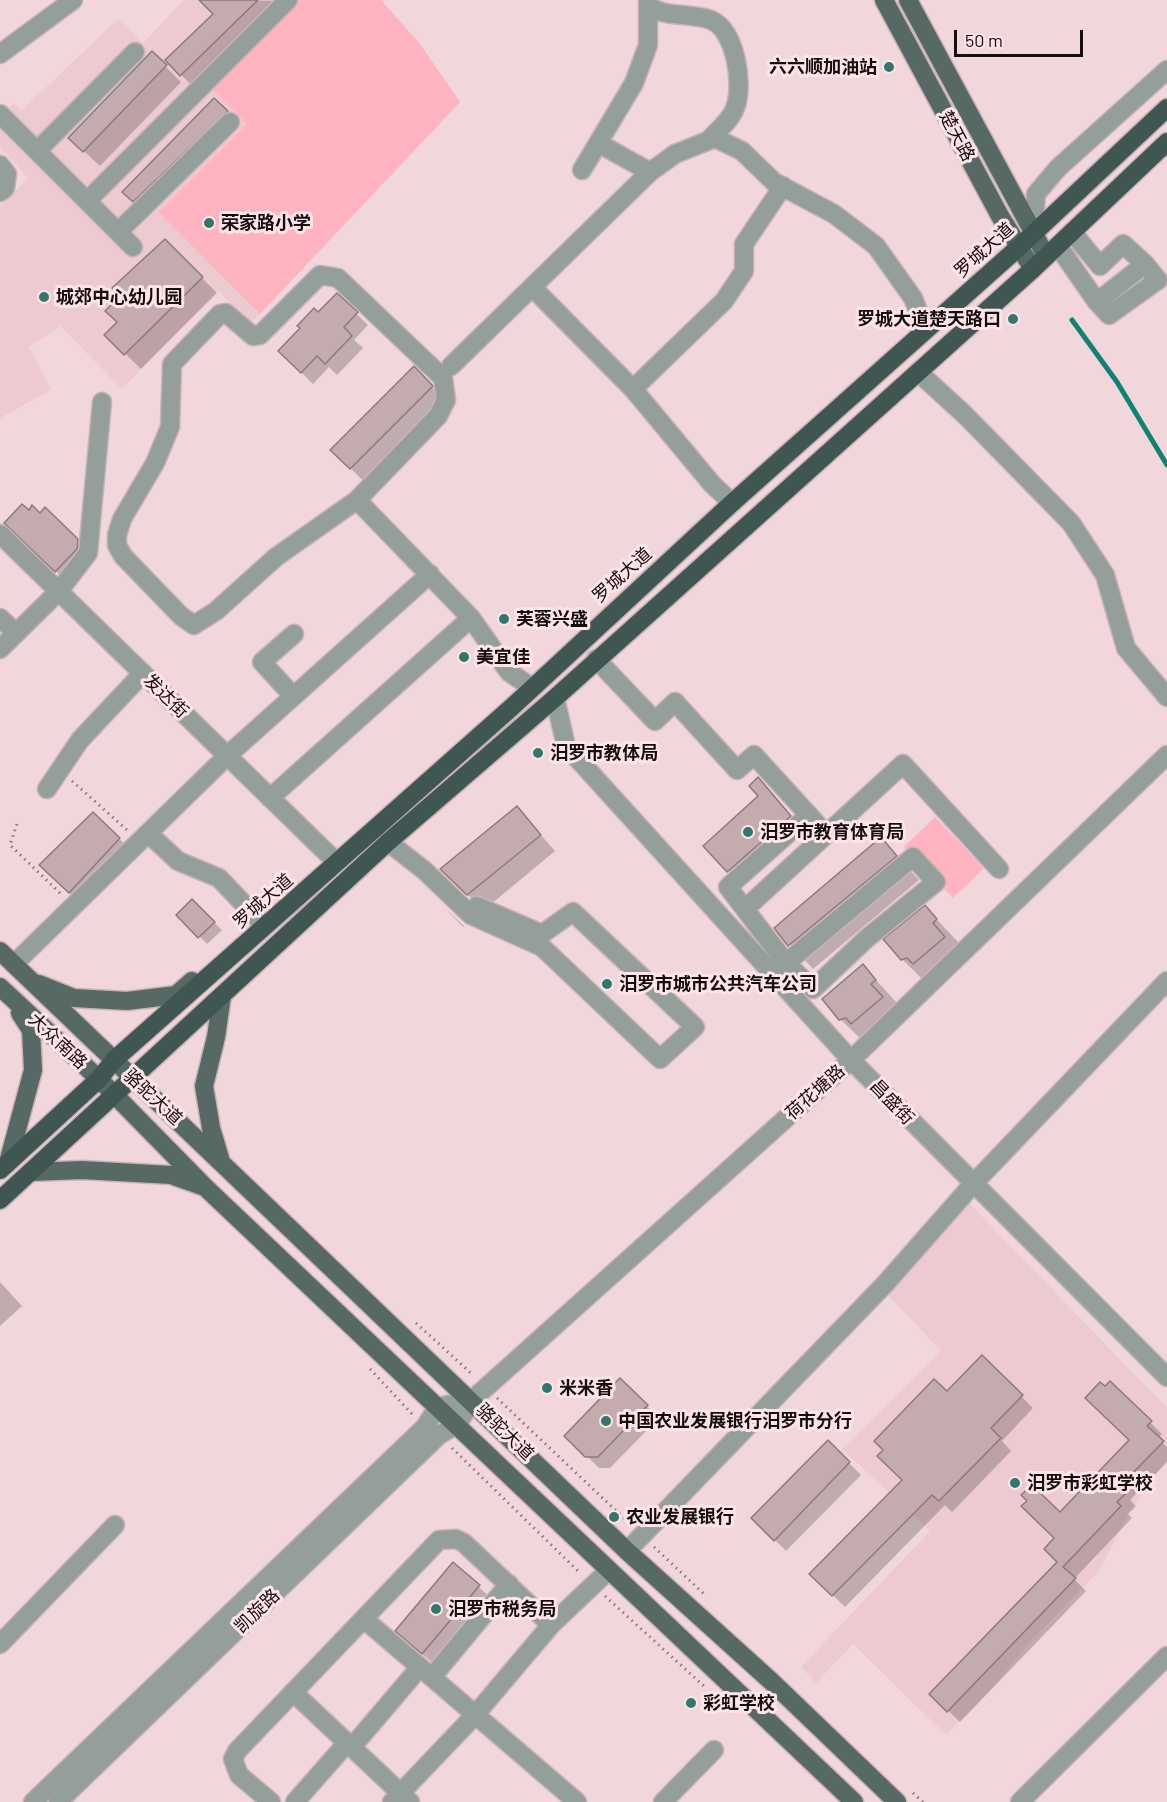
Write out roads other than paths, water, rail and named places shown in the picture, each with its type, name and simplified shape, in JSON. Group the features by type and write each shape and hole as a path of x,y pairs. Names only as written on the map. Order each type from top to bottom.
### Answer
{"highway":[{"name":"罗城大道","path":"4,1166 99,1079 114,1060 359,844 732,502 1019,247 1167,108"},
{"path":"0,1200 388,843 555,698 1046,257 1167,142"}],"main road":[{"name":"楚天路","path":"884,0 1019,247 1046,257"},
{"name":"楚天路","path":"908,0 1046,257"},
{"path":"29,979 74,998 127,1001 176,995 261,922 331,857 359,844"},
{"name":"大众南路","path":"0,951 114,1060"},
{"path":"4,1166 33,1070 31,1030 5,991"},
{"name":"大众南路","path":"5,991 115,1096"},
{"path":"221,1160 211,1128 204,1086 216,1037 222,996"},
{"name":"骆驼大道","path":"114,1060 472,1400 627,1551 772,1682 897,1802"},
{"name":"骆驼大道","path":"115,1096 206,1188 458,1424 854,1802"},
{"path":"31,1172 82,1170 171,1175 206,1188"}],"street":[{"path":"0,54 73,0"},
{"path":"87,201 288,0"},
{"path":"648,3 661,14 712,21 732,41 740,92 735,111 709,141"},
{"path":"582,170 634,83 648,45 648,3"},
{"path":"38,151 135,52"},
{"path":"1034,233 1036,194 1059,168 1167,70"},
{"path":"0,114 133,247"},
{"path":"118,232 230,122"},
{"path":"451,366 650,172 675,154 715,138 742,151 774,182 834,214 876,246 913,298 925,329"},
{"path":"598,143 650,172"},
{"path":"0,165 7,174 5,188 0,192"},
{"path":"633,389 724,302 744,271 744,244 783,186"},
{"path":"1046,257 1097,302 1145,264 1123,244 1100,266 1072,232"},
{"path":"320,275 338,278 443,378 446,400 438,416 357,500 276,557 216,611 194,625 181,616 123,556 117,545 117,535 122,519 155,463 170,427 172,364 220,314 226,313 253,336 260,335 320,275"},
{"path":"532,287 633,389 712,484 732,502"},
{"path":"918,372 965,415 1071,524 1105,575 1126,648 1167,697"},
{"path":"0,649 59,591 88,553 102,402"},
{"path":"357,500 471,618 509,672 531,687"},
{"name":"发达街","path":"0,534 331,857"},
{"path":"14,964 228,755 430,574"},
{"path":"0,618 16,633"},
{"path":"270,798 471,618"},
{"path":"293,696 262,662 294,634"},
{"path":"596,659 655,721 675,702 737,770 754,755 827,834"},
{"path":"47,789 80,740 143,673"},
{"name":"昌盛街","path":"555,698 566,746 851,1060 1167,1377"},
{"name":"荷花塘路","path":"458,1424 472,1400 851,1060 1167,754"},
{"path":"746,908 903,764 999,869"},
{"path":"786,963 913,857 936,882 866,939 813,989 786,963 728,887 809,815"},
{"path":"145,838 178,861 219,878 261,922"},
{"path":"388,843 425,871 471,915 542,947 660,1059 695,1027 573,912 543,934 477,906 471,915"},
{"path":"627,1551 885,1284 973,1184 1167,981"},
{"path":"33,1802 425,1427 438,1407 472,1400"},
{"name":"凯旋路","path":"58,1802 439,1435 458,1424"},
{"path":"0,1644 115,1525"},
{"path":"271,1802 239,1775 233,1759 237,1751 439,1540 447,1538 464,1543 551,1625"},
{"path":"293,1692 350,1745 401,1799 476,1715 551,1625 609,1569"},
{"path":"295,1802 426,1672 509,1584"},
{"path":"364,1619 577,1802"},
{"path":"1020,1802 1167,1656"},
{"path":"663,1802 714,1750"}],"waterway":[{"path":"1072,320 1117,382 1167,465"}],"place":[{"name":"六六顺加油站","path":"889,67"},
{"name":"荣家路小学","path":"209,223"},
{"name":"城郊中心幼儿园","path":"44,297"},
{"name":"罗城大道楚天路口","path":"1013,319"},
{"name":"芙蓉兴盛","path":"504,619"},
{"name":"美宜佳","path":"464,657"},
{"name":"汨罗市教体局","path":"538,753"},
{"name":"汨罗市教育体育局","path":"748,832"},
{"name":"汨罗市城市公共汽车公司","path":"607,984"},
{"name":"米米香","path":"547,1388"},
{"name":"中国农业发展银行汨罗市分行","path":"606,1421"},
{"name":"汨罗市彩虹学校","path":"1015,1483"},
{"name":"农业发展银行","path":"614,1517"},
{"name":"汨罗市税务局","path":"436,1609"},
{"name":"彩虹学校","path":"691,1703"}]}
